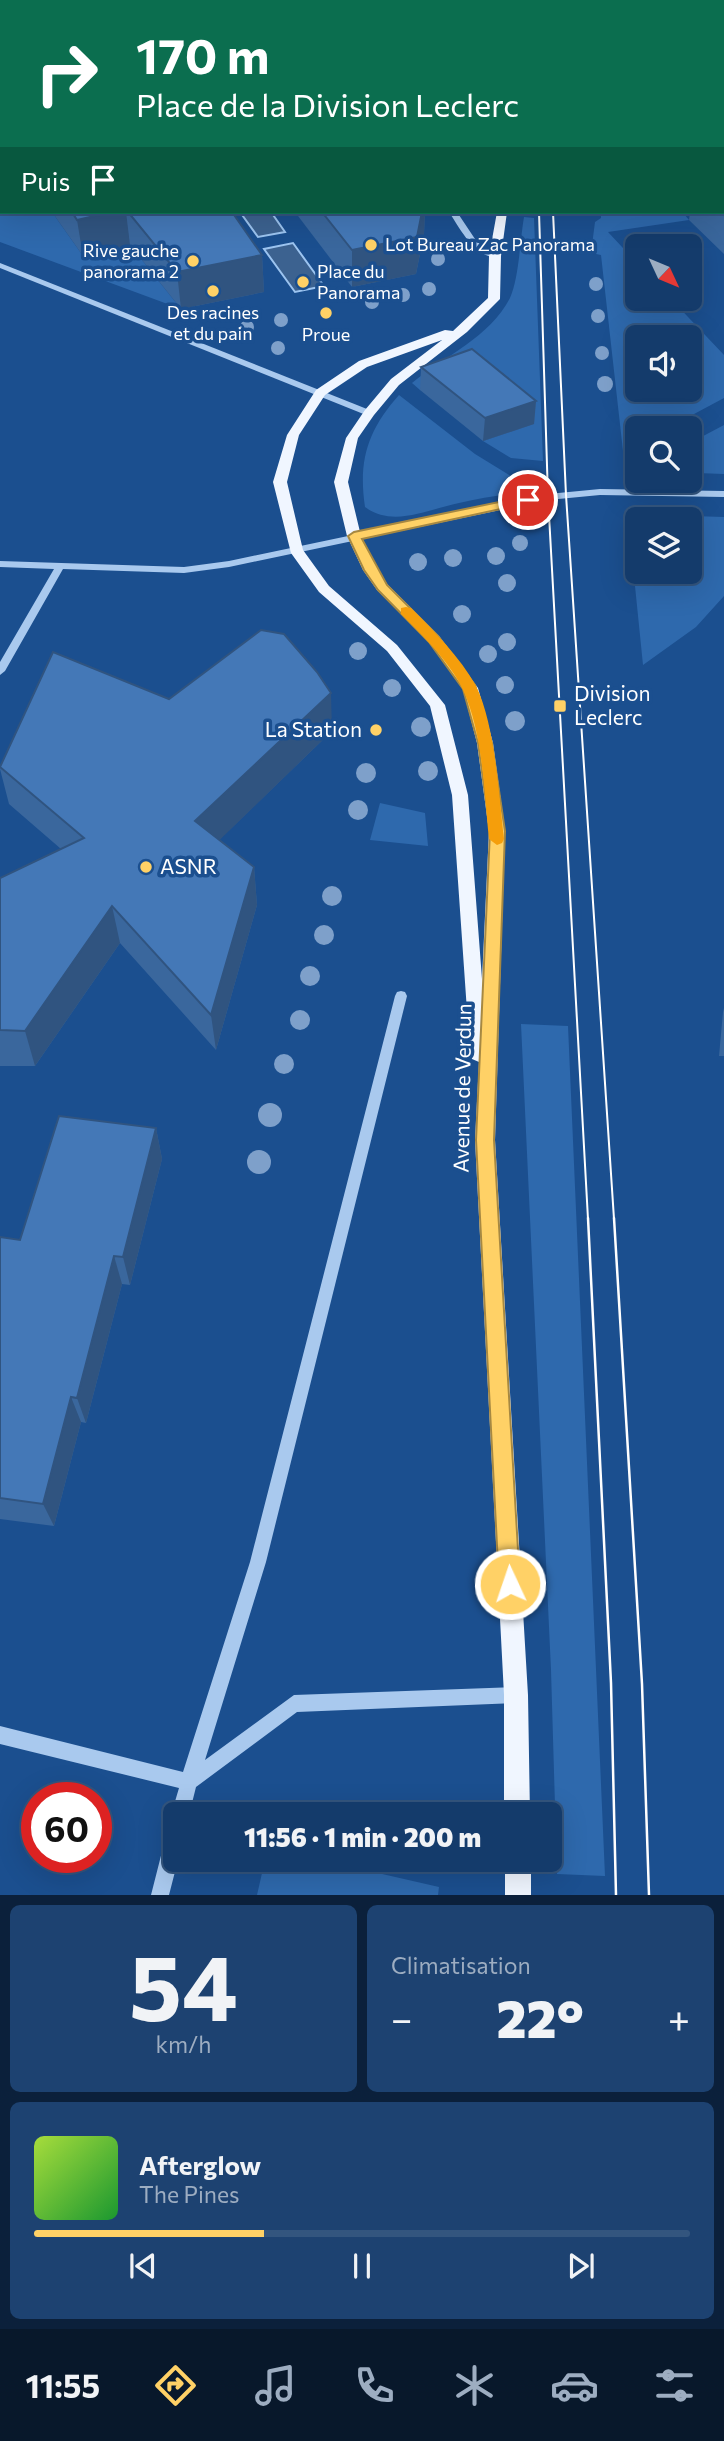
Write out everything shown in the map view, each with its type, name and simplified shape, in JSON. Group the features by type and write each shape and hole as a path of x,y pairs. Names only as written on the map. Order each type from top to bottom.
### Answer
{"main road":[{"name":"Avenue de Verdun","path":"502,214 495,256 494,299 463,329 395,382 369,412 352,438 341,482 354,536 370,570 382,587 434,639 470,688 485,743 497,831 485,1140 516,1695 517,1802"},
{"path":"463,329 363,364 320,393 293,435 281,482 296,550 324,589 391,648 437,705 460,795 485,1140"},
{"path":"518,1872 518,1895"}],"street":[{"path":"454,214 474,244 495,256"},
{"path":"0,265 369,412"},
{"path":"0,564 184,570 296,550 548,496 600,492 724,494"},
{"path":"0,671 59,568"},
{"path":"184,1802 258,1562 401,996"},
{"path":"189,1782 294,1704 516,1695"},
{"path":"0,1735 189,1782"},
{"path":"160,1895 166,1872"}],"shaded area":[{"path":"0,214 53,214 83,256 130,245 181,309 0,242"},
{"path":"241,214 272,214 285,232 258,237"},
{"path":"601,214 684,214 689,220 608,232 625,250 625,312 683,312 696,325 625,325 625,402 702,402 702,332 724,355 724,398 690,416 625,416 623,451 601,255 591,253 595,222 601,218"},
{"path":"684,214 724,214 724,220"},
{"path":"524,217 534,218 543,461 511,458 483,441 533,424 420,390 412,383 479,335 501,312 510,298 515,280"},
{"path":"293,243 324,286 295,292 264,249"},
{"path":"399,395 475,454 522,483 523,492 399,517 376,513 365,507 363,475 368,446 380,421"},
{"path":"724,425 724,474 702,473 702,437"},
{"path":"702,516 724,517 724,596 696,627 643,665 635,584 702,584"},
{"path":"380,803 425,813 428,846 370,840"},
{"path":"521,1024 568,1026 605,1876 557,1874 562,1872 562,1802 555,1802"},
{"path":"262,1872 373,1872 439,1887 438,1895 257,1895"}],"building":[{"path":"73,214 103,214 77,220"},
{"path":"130,214 233,214 262,255 177,272"},
{"path":"324,214 422,214 417,237 352,250"},
{"path":"472,349 536,401 485,418 421,367"},
{"name":"ASNR","path":"261,630 284,634 317,672 331,693 195,821 254,867 211,1015 112,906 25,1031 0,1030 0,878 84,838 0,767 53,652 169,699"},
{"path":"59,1116 156,1128 123,1257 114,1256 77,1398 71,1397 43,1504 0,1498 0,1237 20,1240"}],"tram line":[{"path":"539,214 548,497 588,1219"},
{"path":"553,214 566,495 614,1219"},
{"path":"588,1218 611,1683 616,1895"},
{"path":"614,1218 642,1684 649,1895"}],"slow traffic":[{"path":"406,611 434,639 470,688 485,743 497,839"}],"place":[{"name":"Lot Bureau Zac Panorama","path":"371,245"},
{"name":"Rive gauche panorama 2","path":"193,261"},
{"name":"Place du Panorama","path":"303,282"},
{"name":"Des racines et du pain","path":"213,291"},
{"name":"Proue","path":"326,313"},
{"name":"Division Leclerc","path":"560,706"},
{"name":"La Station","path":"376,730"},
{"name":"ASNR","path":"146,867"}],"route":[{"path":"510,1584 485,1140 497,831 485,743 470,688 434,639 382,587 370,570 354,536 528,500"}]}
